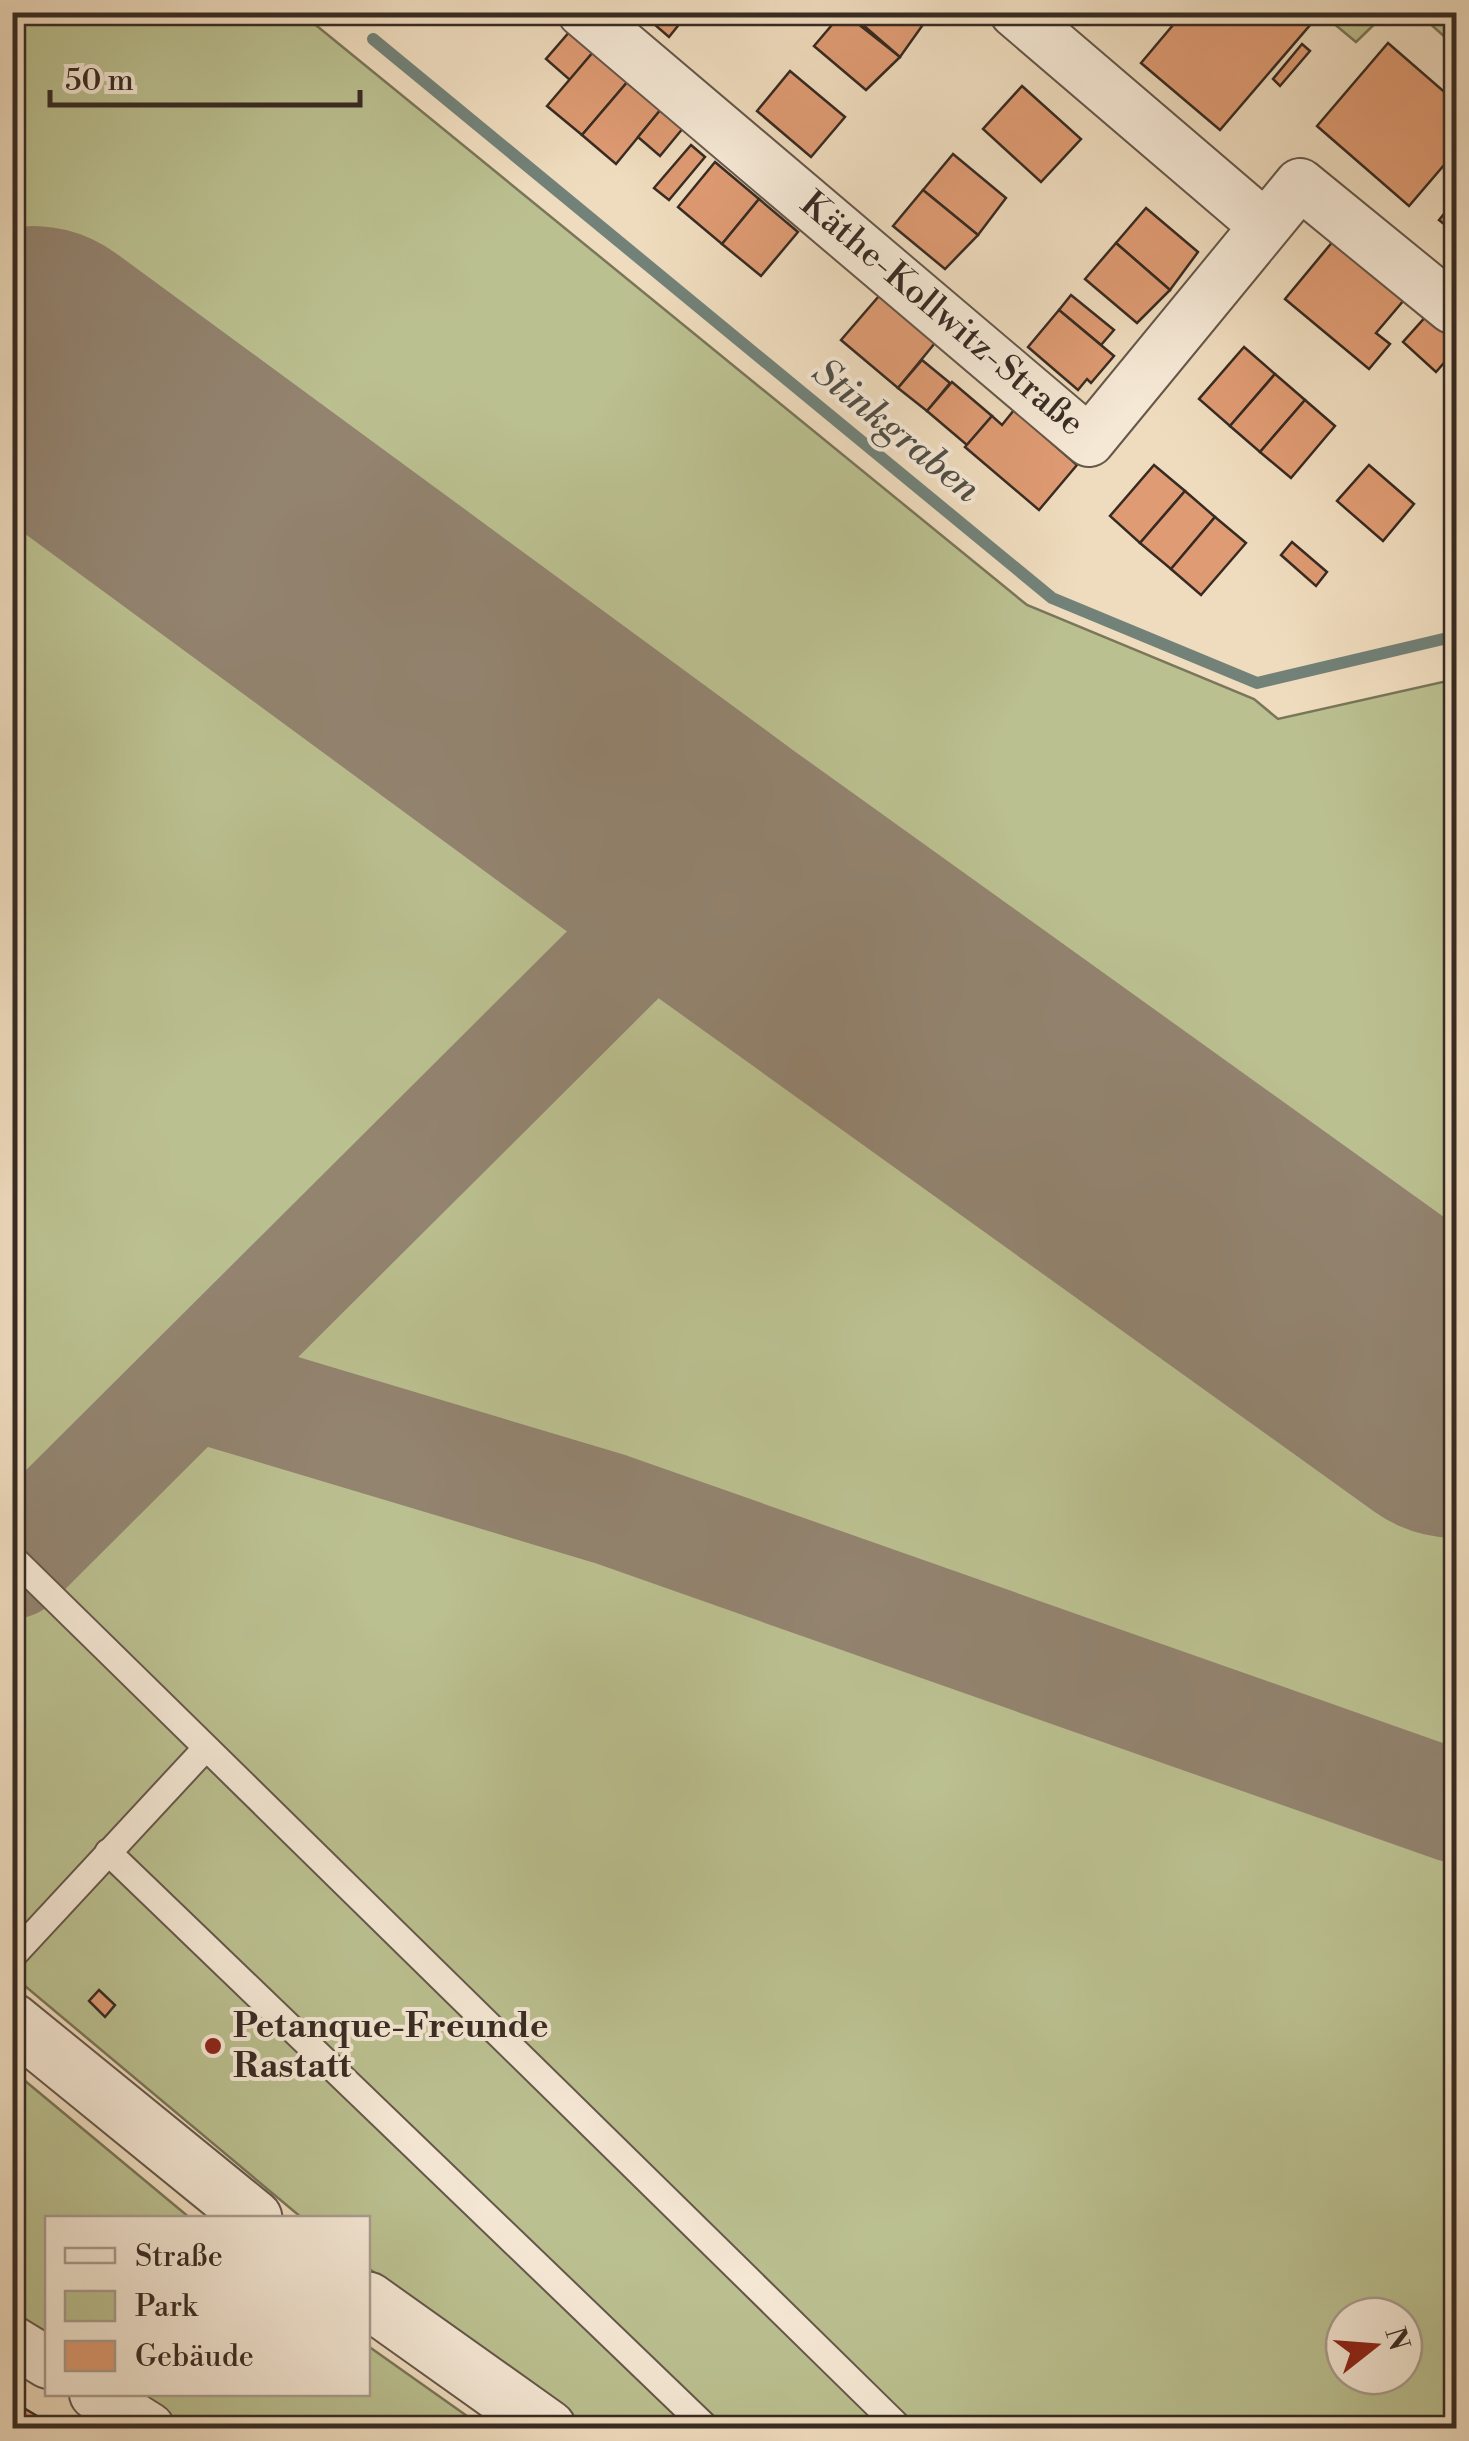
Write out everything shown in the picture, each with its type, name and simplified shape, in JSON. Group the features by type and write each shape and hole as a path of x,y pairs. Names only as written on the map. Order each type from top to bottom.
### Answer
{"street":[{"name":"Käthe-Kollwitz-Straße","path":"584,12 1089,441 1264,225"},
{"path":"1015,12 1264,225 1300,184 1452,308 1456,303"},
{"path":"12,2021 252,2216"},
{"path":"370,2301 548,2428"},
{"path":"12,2341 45,2361"},
{"path":"97,2396 149,2428"}],"lane":[{"path":"12,1557 900,2428"},
{"path":"12,1957 206,1749"},
{"path":"108,1852 707,2428"}],"green space":[{"path":"1386,12 1356,42 1321,13"},
{"path":"13,13 301,13 1027,605 1254,699 1278,719 1456,679 1456,2428 589,2428 370,2269 370,2216 300,2216 13,1976"},
{"path":"1418,13 1456,13 1456,47"},
{"path":"12,2070 188,2216 45,2216 45,2338 13,2316"},
{"path":"370,2347 484,2428 190,2428 135,2396 370,2396"}],"building":[{"path":"640,12 689,12 669,37"},
{"path":"843,12 900,57 866,90 814,46"},
{"path":"848,12 919,12 927,19 900,57"},
{"path":"1184,12 1312,12 1317,17 1220,130 1141,63"},
{"path":"571,30 594,51 570,80 546,59"},
{"path":"1388,43 1456,102 1456,151 1409,206 1317,126"},
{"path":"1302,44 1310,51 1280,86 1273,79"},
{"path":"594,51 629,80 582,135 547,106"},
{"path":"790,71 845,117 811,157 757,111"},
{"path":"629,80 662,108 616,164 582,135"},
{"path":"1022,86 1081,139 1041,182 983,129"},
{"path":"662,108 684,127 660,156 638,137"},
{"path":"691,145 705,157 669,200 654,188"},
{"path":"953,154 1006,198 978,235 923,190"},
{"path":"715,162 759,199 722,244 678,207"},
{"path":"923,190 978,235 945,269 893,226"},
{"path":"759,199 798,232 761,276 722,244"},
{"path":"1456,199 1456,219 1449,228 1439,220"},
{"path":"1146,208 1198,252 1170,290 1116,243"},
{"path":"1339,234 1410,293 1376,333 1390,344 1369,369 1285,299"},
{"path":"1116,243 1170,290 1137,323 1085,279"},
{"path":"1071,295 1114,330 1101,345 1059,310"},
{"path":"879,296 935,343 898,388 841,340"},
{"path":"1059,310 1114,356 1091,383 1087,379 1078,390 1028,347"},
{"path":"1428,314 1456,339 1456,349 1436,372 1403,342"},
{"path":"1244,347 1275,374 1230,426 1199,399"},
{"path":"922,360 950,383 927,411 898,388"},
{"path":"1275,374 1305,400 1260,452 1230,426"},
{"path":"952,382 992,416 967,445 927,411"},
{"path":"1305,400 1335,426 1291,478 1260,452"},
{"path":"1014,410 1077,465 1039,510 965,447 992,416 1002,425"},
{"path":"1154,465 1185,491 1140,543 1110,516"},
{"path":"1369,465 1414,504 1383,541 1337,501"},
{"path":"1185,491 1215,517 1171,569 1140,543"},
{"path":"1215,517 1246,543 1201,595 1171,569"},
{"path":"1292,542 1327,572 1316,586 1281,555"},
{"path":"99,1990 115,2005 105,2017 89,2001"},
{"path":"12,2401 44,2420 38,2428 12,2428"}],"waterway":[{"name":"Stinkgraben","path":"373,39 1052,598 1257,683 1456,636"}],"taxiway":[{"path":"12,1563 713,865"},
{"path":"193,1384 610,1509 1456,1807"}],"runway":[{"path":"33,366 713,865 1456,1398"}],"place":[{"name":"Petanque-Freunde Rastatt","path":"213,2046"}]}
